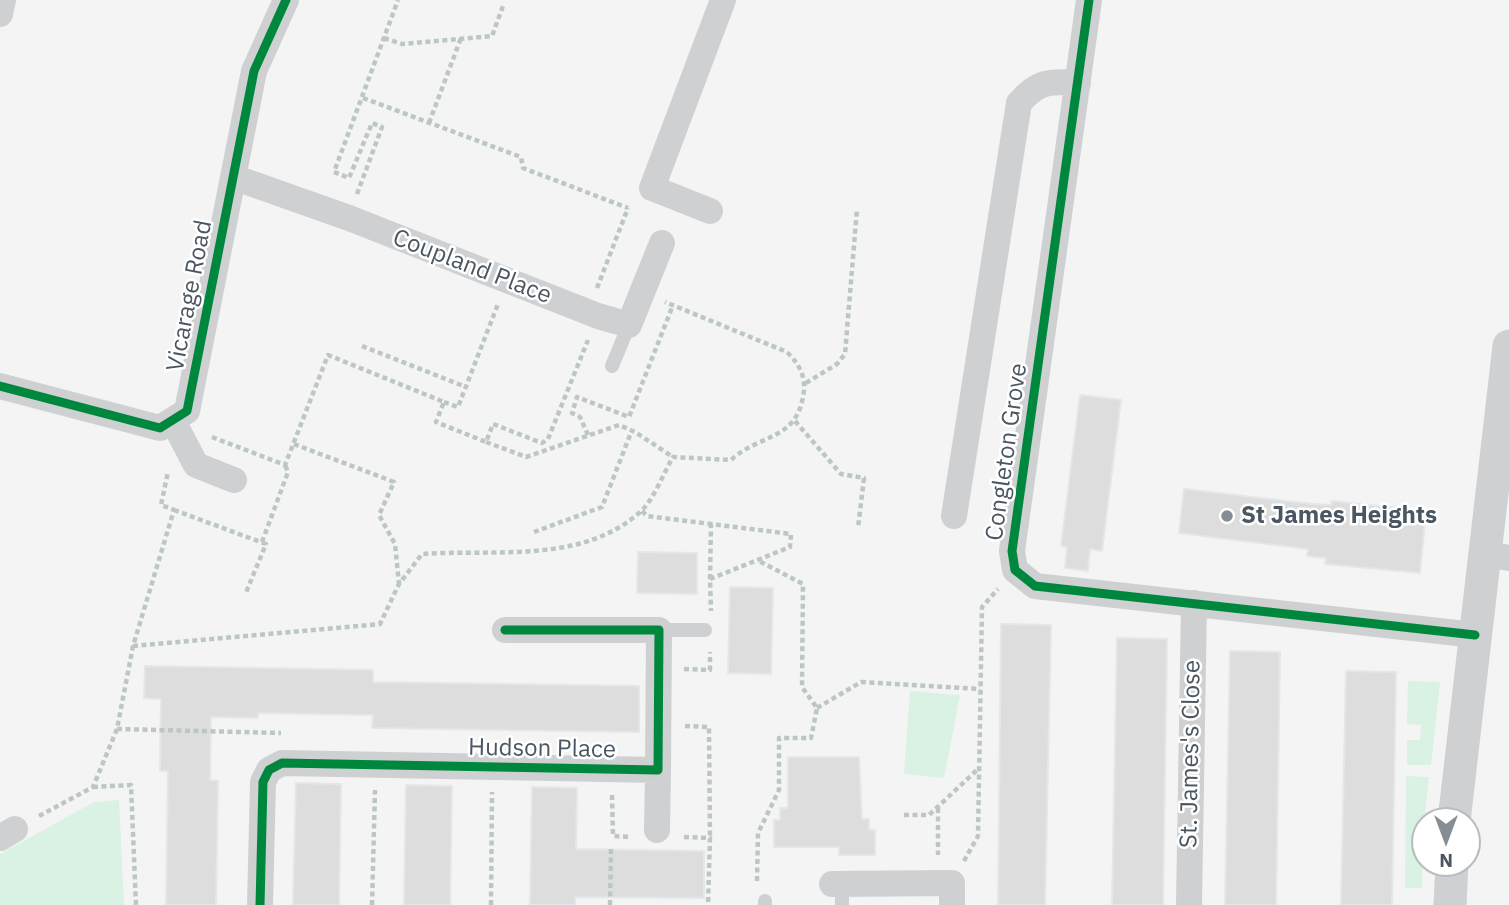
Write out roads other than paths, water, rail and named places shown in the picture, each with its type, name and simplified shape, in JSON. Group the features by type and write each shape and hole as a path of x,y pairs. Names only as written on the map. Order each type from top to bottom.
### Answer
{"street":[{"path":"0,13 3,0"},
{"name":"Vicarage Road","path":"181,436 254,71 286,0"},
{"path":"710,211 652,188 723,0"},
{"name":"Congleton Grove","path":"1090,0 1012,551 1015,570 1035,586 1475,635"},
{"name":"Congleton Grove","path":"954,516 1019,103 1034,86 1056,82 1078,83"},
{"name":"Coupland Place","path":"233,177 349,218 592,314 629,325"},
{"path":"629,325 662,243"},
{"path":"1456,807 1475,635 1497,556 1509,346"},
{"path":"0,386 160,428 181,436 196,465 234,480"},
{"name":"St. James's Close","path":"1189,905 1194,603"},
{"path":"505,630 659,630 657,830"},
{"name":"Hudson Place","path":"260,905 262,782 269,770 282,763 658,770"},
{"path":"1450,905 1451,877"},
{"path":"838,891 947,884"}],"lane":[{"path":"612,366 629,325"},
{"path":"659,630 705,630"}],"place":[{"name":"St James Heights","path":"1227,516"}]}
